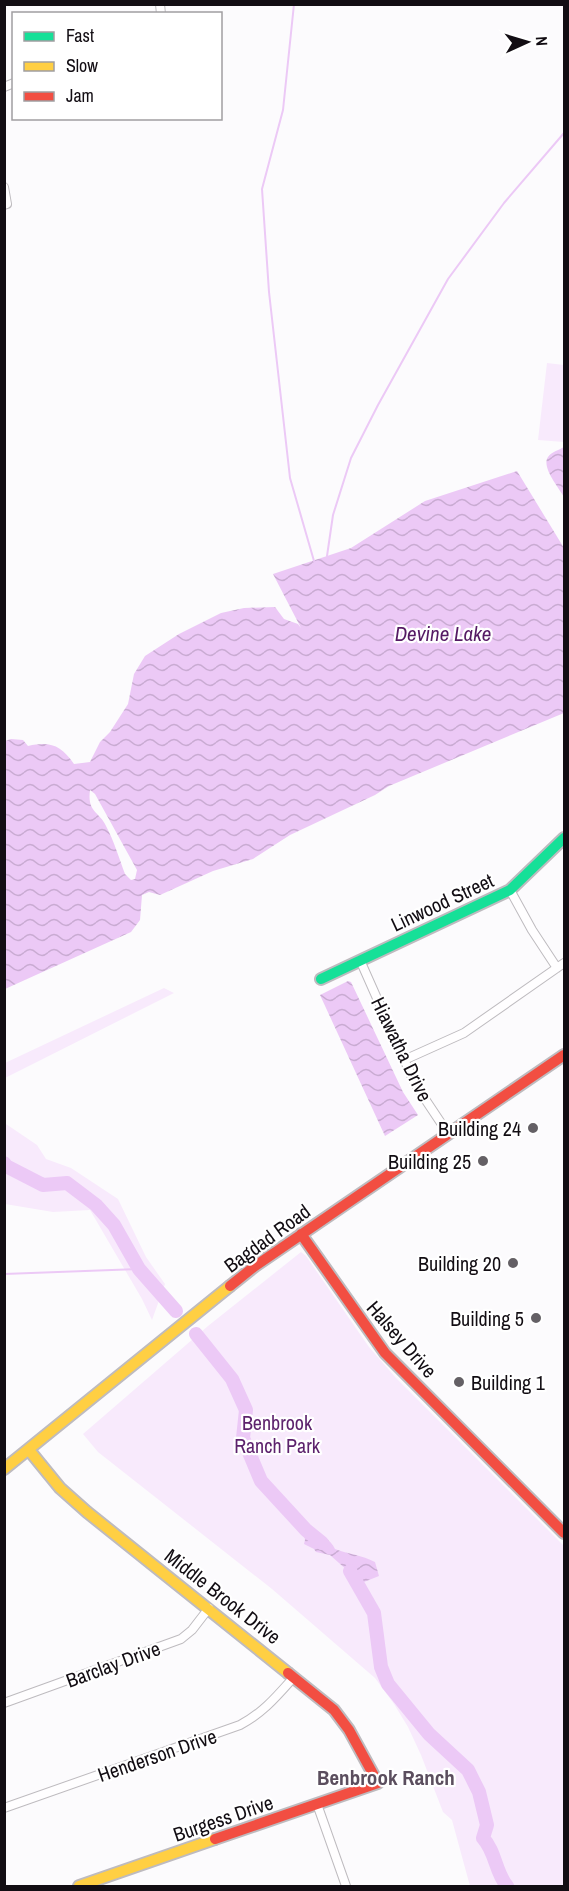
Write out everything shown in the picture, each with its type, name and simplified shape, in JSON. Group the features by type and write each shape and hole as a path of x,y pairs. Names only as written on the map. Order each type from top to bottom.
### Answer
{"street":[{"path":"4,187 6,205"},
{"name":"Linwood Street","path":"321,979 510,890 564,838"},
{"path":"404,1060 465,1033 561,965 532,930 510,890"},
{"name":"Hiawatha Drive","path":"360,960 415,1084 448,1135"},
{"name":"Bagdad Road","path":"4,1469 255,1266 564,1055"},
{"name":"Halsey Drive","path":"301,1234 385,1353 564,1533"},
{"name":"Middle Brook Drive","path":"29,1450 60,1488 87,1512 334,1710 349,1730 378,1783"},
{"name":"Barclay Drive","path":"4,1703 181,1639 192,1630 209,1608"},
{"name":"Henderson Drive","path":"4,1808 240,1725 271,1704 294,1677"},
{"name":"Burgess Drive","path":"79,1887 378,1783"},
{"path":"317,1804 346,1887"}],"green space":[{"path":"547,363 564,365 564,442 538,440"},
{"path":"164,988 174,993 5,1078 5,1063"},
{"path":"4,1115 6,1124 37,1145 46,1159 71,1168 118,1199 146,1257 165,1284 152,1320 90,1210 53,1212 5,1204"},
{"name":"Benbrook Ranch Park","path":"301,1252 369,1347 396,1378 564,1546 564,1886 470,1886 452,1820 443,1812 408,1727 375,1678 272,1589 98,1452 83,1434 208,1326"}],"water":[{"path":"564,447 564,497 549,472 546,461 551,454"},
{"name":"Devine Lake","path":"517,471 564,548 564,713 389,786 375,795 290,835 253,859 213,871 160,895 149,892 142,895 140,920 131,932 5,989 5,741 23,740 28,746 49,744 64,752 74,764 90,762 100,742 110,732 128,704 134,674 145,656 179,634 221,613 244,608 275,607 284,619 298,624 301,628 273,574 351,548 425,501","holes":["90,790 95,794 137,870 135,879 131,880 125,874 109,832 92,808"]},
{"path":"348,981 351,982 403,1092 418,1115 385,1136 320,995"},
{"path":"308,1530 327,1539 335,1549 375,1562 379,1576 354,1586 348,1571 330,1555 316,1552 304,1544 304,1534"}],"waterway":[{"path":"294,4 283,110 262,189 269,292 290,478 314,561"},
{"path":"327,556 333,515 351,458 448,279 504,203 564,133"},
{"path":"4,1163 43,1185 67,1183 96,1205 114,1225 139,1269 176,1311"},
{"path":"4,1274 139,1269"},
{"path":"196,1334 232,1379 246,1410 243,1438 261,1481 306,1530 322,1543"},
{"path":"350,1571 374,1613 381,1667 388,1684 429,1734 468,1770 479,1792 487,1825 483,1838 491,1849 500,1875 507,1886"}],"traffic: fast":[{"path":"321,979 510,890 564,838"}],"traffic: slow":[{"path":"4,1469 230,1286"},
{"path":"29,1450 60,1488 87,1512 288,1673"},
{"path":"79,1886 215,1839"}],"traffic: jam":[{"path":"230,1286 255,1266 564,1055"},
{"path":"301,1234 385,1353 564,1533"},
{"path":"215,1839 378,1783 349,1730 334,1710 288,1673"}],"place":[{"name":"Building 24","path":"533,1128"},
{"name":"Building 25","path":"483,1161"},
{"name":"Building 20","path":"513,1263"},
{"name":"Building 5","path":"536,1318"},
{"name":"Building 1","path":"459,1382"}],"district":[{"name":"Benbrook Ranch","path":"386,1777"}]}
